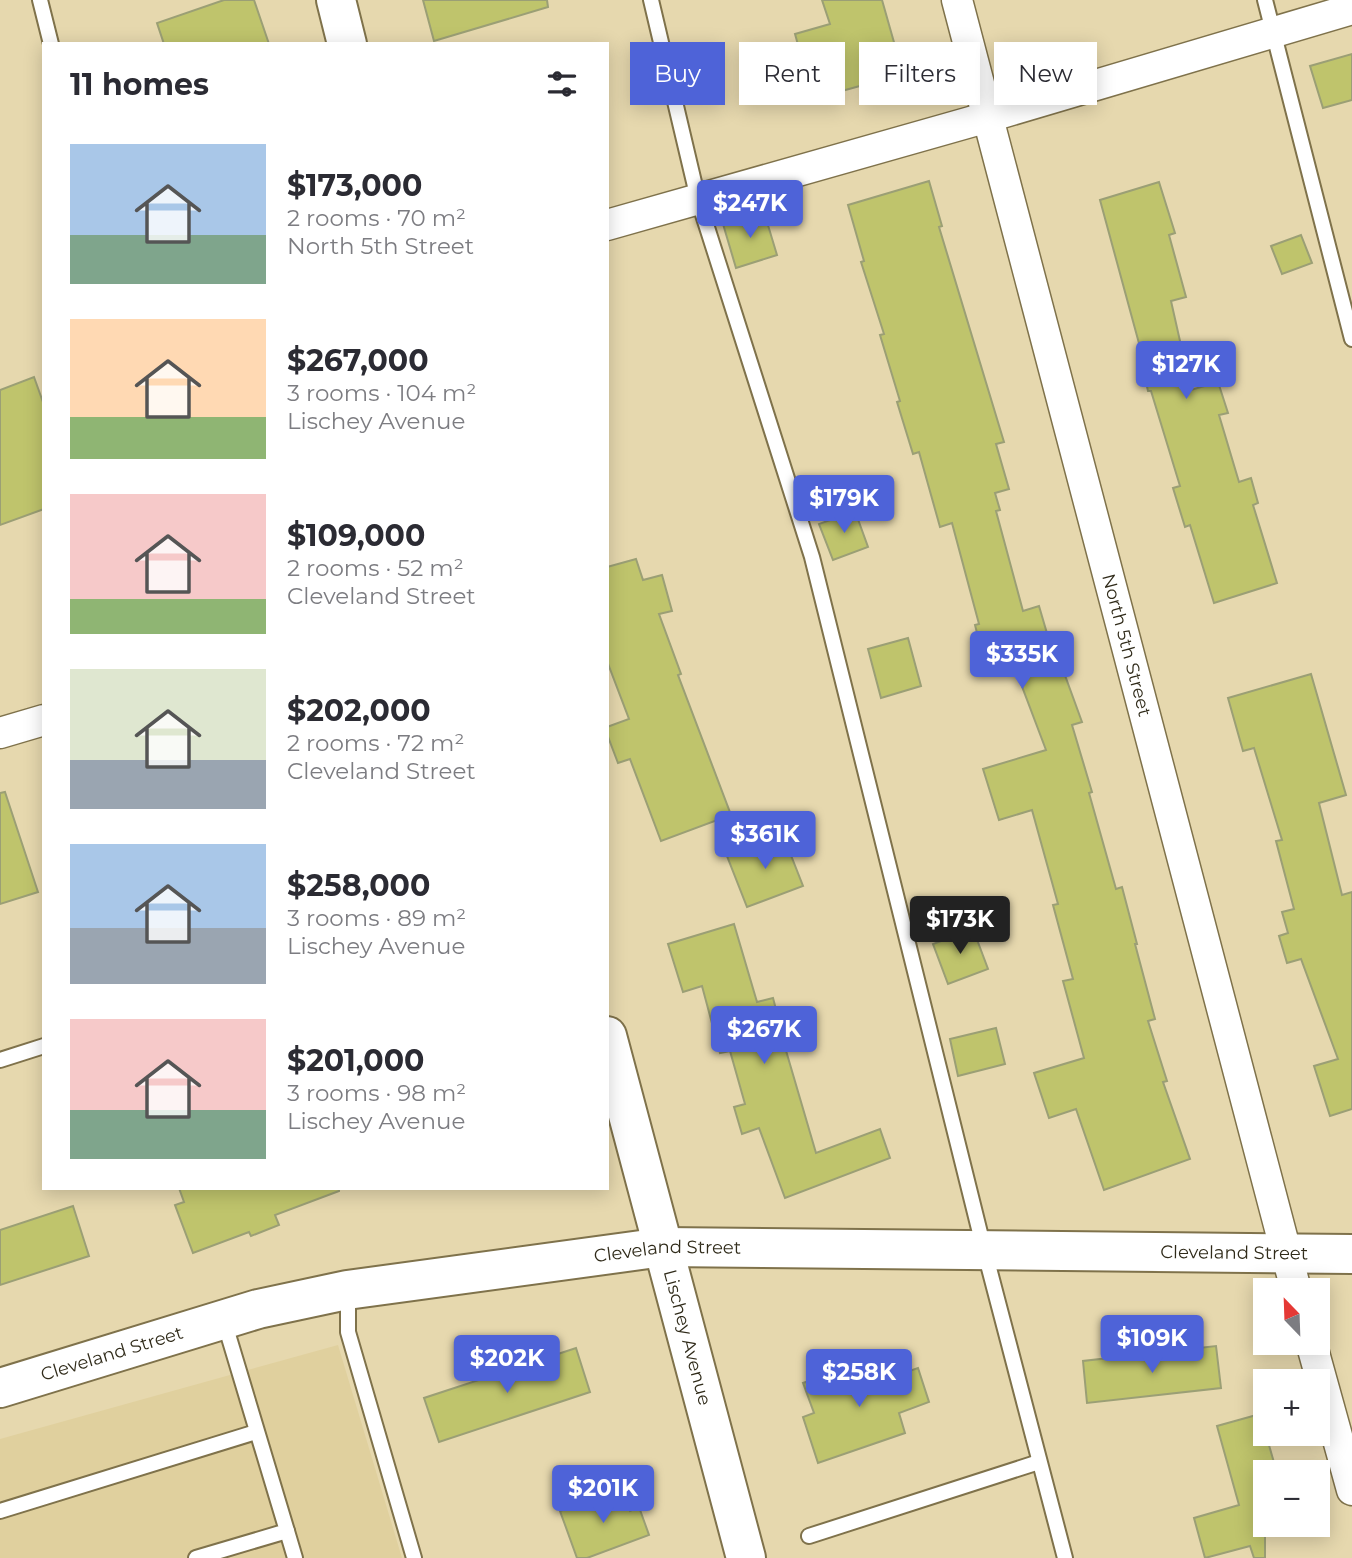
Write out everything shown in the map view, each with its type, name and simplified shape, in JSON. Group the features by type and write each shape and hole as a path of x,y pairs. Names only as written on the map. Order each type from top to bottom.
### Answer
{"main road":[{"path":"336,0 346,42"},
{"name":"Lischey Avenue","path":"609,1044 746,1558"},
{"name":"Cleveland Street","path":"0,1388 258,1309 347,1290 663,1247 984,1249 1291,1272 1352,1254"}],"street":[{"name":"North 5th Street","path":"957,0 1291,1272"},
{"path":"609,224 988,117 1352,9"},
{"path":"0,733 42,721"},
{"path":"1315,1355 1352,1490"}],"lane":[{"path":"40,0 50,42"},
{"path":"651,0 698,199 812,557 984,1249 1065,1558"},
{"path":"1265,0 1352,339"},
{"path":"0,1060 42,1047"},
{"path":"347,1290 348,1332 414,1558"},
{"path":"223,1320 295,1558"},
{"path":"0,1511 256,1432"},
{"path":"809,1536 1039,1462"},
{"path":"196,1558 287,1531"}],"shaded area":[{"path":"338,1345 402,1558 0,1558 0,1439"}],"building":[{"path":"224,0 254,0 268,42 163,42 157,23"},
{"path":"423,0 547,0 548,7 434,41"},
{"path":"822,0 882,0 894,42 859,42 859,86 845,90 845,42 797,42 795,34 830,24"},
{"path":"1352,54 1352,100 1323,108 1310,66"},
{"path":"929,181 942,226 939,227 1004,442 996,444 1009,489 995,493 1000,510 996,511 1023,611 1039,606 1058,671 1063,670 1082,722 1072,725 1116,889 1122,887 1137,944 1155,1019 1148,1021 1167,1081 1163,1082 1190,1159 1104,1190 1076,1109 1049,1118 1034,1073 1084,1058 1063,981 1073,979 1053,905 1058,904 1032,810 999,820 983,769 1046,750 1012,660 986,668 975,625 979,624 952,523 940,527 919,452 913,454 897,402 900,401 880,335 884,334 861,262 864,261 848,205"},
{"path":"1159,182 1175,233 1169,235 1186,297 1171,301 1191,390 1218,382 1228,413 1219,415 1239,482 1251,478 1258,503 1253,505 1277,583 1214,603 1190,525 1185,527 1173,488 1180,486 1151,391 1148,391 1140,347 1100,200"},
{"path":"764,212 777,255 736,268 723,224"},
{"path":"1301,235 1312,263 1282,274 1271,246"},
{"path":"34,377 42,399 42,510 0,525 0,390"},
{"path":"855,511 868,547 833,560 819,524"},
{"path":"636,559 643,580 662,575 672,611 659,614 681,674 678,675 731,815 661,841 630,759 618,763 609,739 609,726 629,719 609,666 609,566"},
{"path":"908,638 921,686 881,698 868,649"},
{"path":"1311,674 1346,795 1319,803 1342,895 1352,892 1352,1109 1330,1116 1314,1066 1338,1059 1301,959 1287,963 1279,936 1288,933 1282,912 1294,909 1276,841 1282,840 1254,748 1243,751 1228,698"},
{"path":"5,792 38,892 0,904 0,793"},
{"path":"783,835 803,886 747,907 727,856"},
{"path":"734,924 757,1002 773,998 816,1153 880,1129 890,1158 785,1198 759,1128 742,1134 734,1107 745,1104 730,1051 720,1053 702,986 683,992 668,944"},
{"path":"973,929 988,969 948,984 933,944"},
{"path":"996,1028 1005,1064 958,1076 950,1039"},
{"path":"180,1190 339,1190 275,1215 279,1225 251,1236 249,1232 193,1253 175,1205 184,1202"},
{"path":"73,1206 89,1256 0,1285 0,1230"},
{"path":"1216,1346 1221,1388 1087,1403 1083,1361"},
{"path":"576,1348 590,1392 439,1442 424,1398"},
{"path":"871,1361 878,1382 918,1368 929,1402 899,1413 905,1433 818,1463 803,1417 814,1413 803,1383"},
{"path":"1253,1416 1253,1446 1269,1446 1273,1460 1253,1460 1253,1537 1265,1537 1265,1558 1254,1558 1250,1546 1205,1558 1194,1518 1239,1505 1217,1426"},
{"path":"622,1489 630,1511 639,1507 649,1535 587,1558 577,1558 560,1511"}]}
